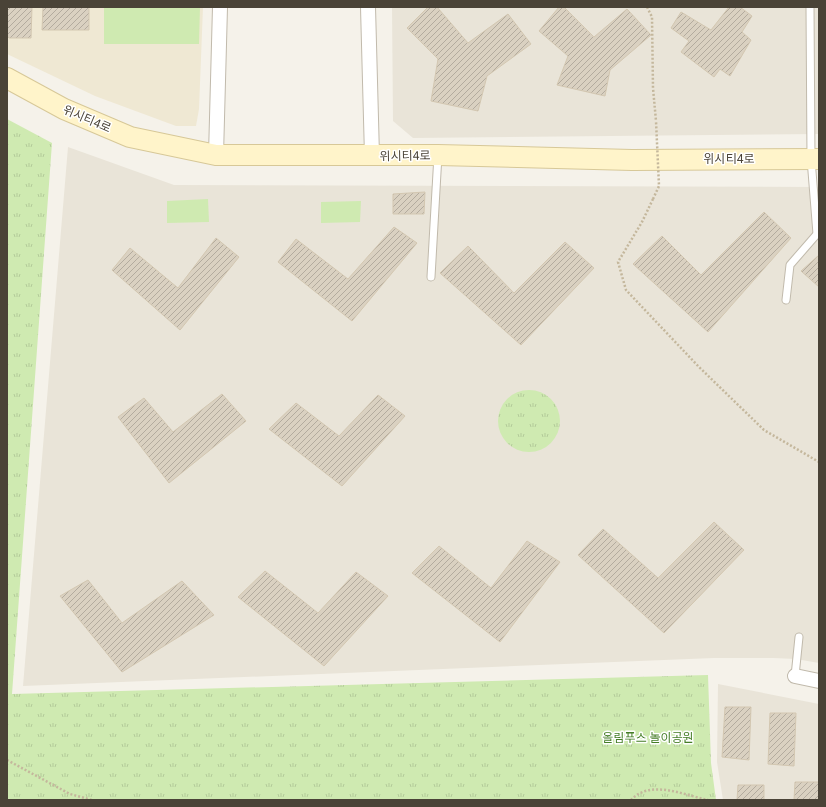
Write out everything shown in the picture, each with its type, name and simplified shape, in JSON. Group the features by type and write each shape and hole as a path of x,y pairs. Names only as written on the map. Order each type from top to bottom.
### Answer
{"street":[{"path":"216,155 220,7"},
{"path":"368,7 372,156"},
{"name":"위시티4로","path":"7,78 64,110 130,137 216,155 438,155 632,160 815,159"},
{"path":"795,676 819,680"}],"lane":[{"path":"786,300 790,265 818,234 810,7"},
{"path":"431,277 438,155"},
{"path":"795,676 799,637"}],"path":[{"path":"647,7 652,17 653,88 659,186 642,222 618,262 626,290 699,367 764,430 819,462"},
{"path":"7,760 70,794 92,800"},
{"path":"631,800 638,792 657,788 708,800"}],"shaded area":[{"path":"7,7 203,7 199,109 196,126 176,126 95,96 7,54"},
{"path":"392,7 819,7 819,134 413,138 393,121"},
{"path":"68,147 174,185 819,187 819,663 796,659 714,658 23,686"},
{"path":"718,684 819,704 819,800 723,800 717,762"}],"green space":[{"path":"104,7 200,7 199,44 104,44"},
{"name":"올림푸스 놀이공원","path":"7,119 52,143 12,694 708,675 711,763 716,800 7,800"},
{"path":"208,199 209,222 167,223 167,201"},
{"path":"361,201 360,222 321,223 321,202"},
{"path":"523,390 535,390 551,399 558,409 560,421 558,433 551,443 535,452 523,452 512,447 503,438 498,427 498,415 503,404 512,395"}],"building":[{"path":"7,7 32,7 31,38 9,38 7,36"},
{"path":"43,7 89,7 89,30 42,30"},
{"path":"428,7 437,7 468,43 508,14 531,44 487,76 478,111 431,101 438,59 407,28"},
{"path":"559,7 564,7 594,37 627,9 651,35 610,70 605,96 557,85 568,56 539,31"},
{"path":"729,7 740,7 752,16 742,32 751,40 730,76 720,69 714,77 681,52 689,41 671,28 681,12 711,30"},
{"path":"425,192 424,214 393,214 393,194"},
{"path":"764,212 791,238 708,332 633,264 662,236 701,275"},
{"path":"394,227 417,243 352,321 278,262 296,239 348,279"},
{"path":"216,238 239,257 180,330 112,270 130,248 178,288"},
{"path":"565,242 594,268 521,345 440,273 468,246 514,293"},
{"path":"819,255 819,287 801,271"},
{"path":"222,394 246,421 169,483 118,417 144,398 173,432"},
{"path":"378,395 405,416 342,486 269,429 296,403 339,436"},
{"path":"714,522 744,550 664,633 578,555 603,529 658,578"},
{"path":"527,541 560,562 500,642 412,573 439,546 491,588"},
{"path":"265,571 318,613 356,572 388,596 324,666 238,597"},
{"path":"88,580 122,623 182,581 214,615 122,672 60,596"},
{"path":"725,707 751,707 749,760 722,757"},
{"path":"770,713 796,713 794,766 768,764"},
{"path":"795,782 819,782 819,800 794,800"},
{"path":"738,785 764,785 764,800 737,800"}]}
